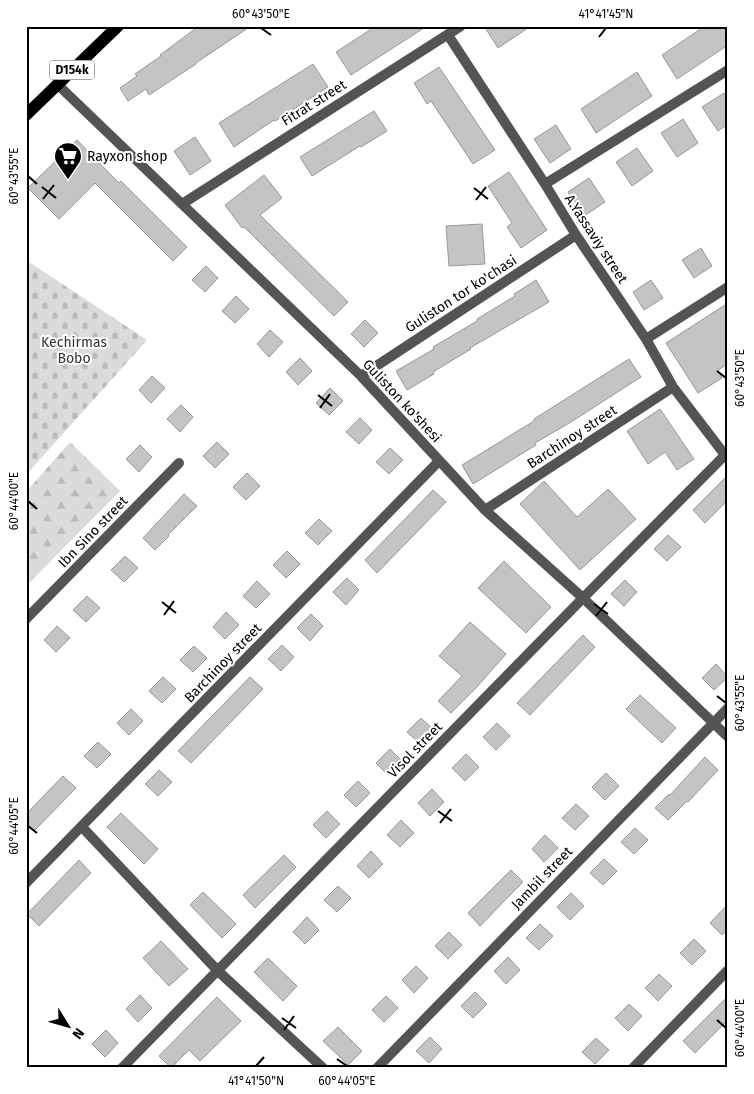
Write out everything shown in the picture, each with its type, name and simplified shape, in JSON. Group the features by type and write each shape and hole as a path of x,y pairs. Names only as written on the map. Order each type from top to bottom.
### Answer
{"main road":[{"name":"D154k","path":"26,115 118,26"}],"street":[{"name":"Fitrat street","path":"182,204 461,26"},
{"name":"A.Yassaviy street","path":"448,35 545,184 576,236 646,339 673,387 726,454"},
{"path":"545,184 728,70"},
{"name":"Guliston ko'shesi","path":"57,84 361,376 485,510 583,598 728,737"},
{"name":"Guliston tor ko'chasi","path":"361,376 576,236"},
{"path":"646,339 728,286"},
{"name":"Barchinoy street","path":"485,510 673,387"},
{"name":"Visol street","path":"122,1068 726,454"},
{"name":"Barchinoy street","path":"26,883 439,461"},
{"name":"Ibn Sino street","path":"26,619 179,463"},
{"name":"Jambil street","path":"376,1068 728,708"},
{"path":"82,827 218,971 323,1068"},
{"path":"633,1068 728,970"}],"green space":[{"name":"Kechirmas Bobo","path":"26,260 147,340 26,475"},
{"path":"70,442 120,491 26,586 26,492"}],"building":[{"path":"199,26 251,26 149,95 146,89 128,101 120,88 137,76 135,74"},
{"path":"376,26 427,26 351,75 336,52"},
{"path":"484,26 531,26 498,48"},
{"path":"705,26 728,26 728,45 677,79 662,55"},
{"path":"313,64 328,87 234,147 219,123"},
{"path":"439,67 495,150 473,164 431,101 427,104 414,83"},
{"path":"637,72 652,96 596,133 581,109"},
{"path":"724,93 728,99 728,124 718,131 702,107"},
{"path":"374,111 387,131 312,176 300,157"},
{"path":"683,119 698,143 677,157 661,133"},
{"path":"556,125 571,149 550,163 534,139"},
{"path":"195,137 211,161 190,175 174,151"},
{"path":"77,140 119,183 121,181 187,247 173,261 95,183 59,219 28,188"},
{"path":"637,148 653,171 632,186 616,162"},
{"path":"509,172 547,230 521,248 507,227 512,223 488,186"},
{"path":"264,175 282,198 260,215 348,302 334,316 244,227 242,228 225,205"},
{"path":"589,178 605,202 584,216 568,192"},
{"path":"482,224 485,264 449,266 446,226"},
{"path":"701,248 712,266 694,278 682,260"},
{"path":"206,266 218,278 205,292 192,280"},
{"path":"536,280 549,302 470,348 433,372 434,374 407,390 396,371 434,349 433,347 477,321 477,319 515,296 514,294"},
{"path":"651,280 663,298 644,310 633,292"},
{"path":"236,296 249,309 235,323 222,311"},
{"path":"728,303 728,364 718,370 722,378 698,393 666,343"},
{"path":"365,320 378,333 364,347 351,334"},
{"path":"270,330 283,342 269,357 257,344"},
{"path":"300,358 312,371 298,385 286,372"},
{"path":"629,359 641,377 473,484 462,465"},
{"path":"152,376 165,388 151,403 139,390"},
{"path":"330,388 343,401 329,415 316,403"},
{"path":"181,405 193,417 180,432 167,419"},
{"path":"660,409 694,459 677,470 665,452 648,464 627,431"},
{"path":"360,418 372,430 359,444 346,432"},
{"path":"217,442 229,454 215,468 203,456"},
{"path":"140,445 152,457 139,472 126,459"},
{"path":"390,448 403,460 389,474 376,462"},
{"path":"247,473 260,486 246,500 233,487"},
{"path":"728,475 728,500 705,523 693,510"},
{"path":"544,481 577,517 608,489 636,519 580,570 520,504"},
{"path":"433,490 446,502 377,573 365,560"},
{"path":"184,494 197,506 155,550 143,538"},
{"path":"319,519 332,531 318,545 305,533"},
{"path":"668,535 681,547 667,561 654,549"},
{"path":"287,551 300,564 286,578 273,565"},
{"path":"125,556 138,568 124,582 111,570"},
{"path":"504,561 551,607 526,633 478,588"},
{"path":"347,578 359,590 346,605 333,592"},
{"path":"625,580 637,592 624,606 611,594"},
{"path":"257,581 270,594 256,608 243,596"},
{"path":"87,596 100,608 86,622 73,610"},
{"path":"226,612 239,625 225,639 213,627"},
{"path":"311,614 323,626 310,641 297,628"},
{"path":"470,622 506,654 451,713 438,701 462,676 439,656"},
{"path":"57,626 70,638 56,652 44,640"},
{"path":"583,635 595,647 530,715 517,703"},
{"path":"282,645 294,657 281,671 268,659"},
{"path":"194,646 207,658 193,672 180,660"},
{"path":"716,664 728,677 714,690 702,678"},
{"path":"163,677 176,689 162,703 149,691"},
{"path":"250,677 263,689 191,763 178,751"},
{"path":"640,695 676,728 662,743 626,709"},
{"path":"131,709 143,721 129,735 117,723"},
{"path":"421,718 434,730 420,744 407,732"},
{"path":"497,723 510,736 496,750 483,737"},
{"path":"98,742 111,754 97,768 84,756"},
{"path":"390,749 402,761 388,775 376,763"},
{"path":"466,754 479,767 465,781 452,768"},
{"path":"705,757 718,770 668,820 655,808 670,795"},
{"path":"159,770 172,782 158,796 145,784"},
{"path":"606,773 619,786 605,800 592,787"},
{"path":"63,776 76,788 34,831 26,824 26,814"},
{"path":"358,781 370,793 356,807 344,795"},
{"path":"432,789 444,802 430,816 418,803"},
{"path":"576,804 589,816 575,830 562,818"},
{"path":"327,811 340,824 326,838 313,825"},
{"path":"121,813 158,849 144,864 107,827"},
{"path":"401,820 414,833 400,847 387,835"},
{"path":"635,828 648,840 634,854 621,842"},
{"path":"545,835 558,848 544,862 532,849"},
{"path":"371,851 383,864 369,878 357,866"},
{"path":"284,855 296,867 255,908 243,895"},
{"path":"604,859 617,871 603,885 590,873"},
{"path":"79,860 91,873 39,926 27,914"},
{"path":"511,870 523,882 480,926 468,913"},
{"path":"338,886 351,898 337,912 324,900"},
{"path":"203,892 236,924 222,938 190,905"},
{"path":"571,893 584,906 570,920 557,907"},
{"path":"728,904 728,929 722,935 710,923"},
{"path":"307,917 319,930 305,944 293,932"},
{"path":"540,924 553,936 539,950 526,938"},
{"path":"449,932 462,945 448,959 435,946"},
{"path":"694,939 706,951 692,965 680,953"},
{"path":"161,941 188,969 169,986 143,958"},
{"path":"508,957 520,970 506,984 494,971"},
{"path":"268,958 297,986 283,1001 254,972"},
{"path":"416,966 428,978 414,993 402,980"},
{"path":"659,974 672,986 658,1001 645,988"},
{"path":"475,992 487,1004 473,1018 461,1006"},
{"path":"140,995 152,1008 138,1022 126,1009"},
{"path":"386,996 398,1008 384,1022 372,1010"},
{"path":"728,996 728,1020 695,1053 683,1041"},
{"path":"217,997 241,1021 200,1061 189,1050 171,1068 159,1056"},
{"path":"629,1004 642,1016 628,1031 615,1018"},
{"path":"338,1027 362,1051 348,1065 323,1041"},
{"path":"106,1030 118,1043 105,1057 92,1044"},
{"path":"430,1037 442,1049 429,1063 416,1051"},
{"path":"596,1038 609,1050 595,1064 582,1052"}],"place":[{"name":"Rayxon shop","path":"68,180"}]}
